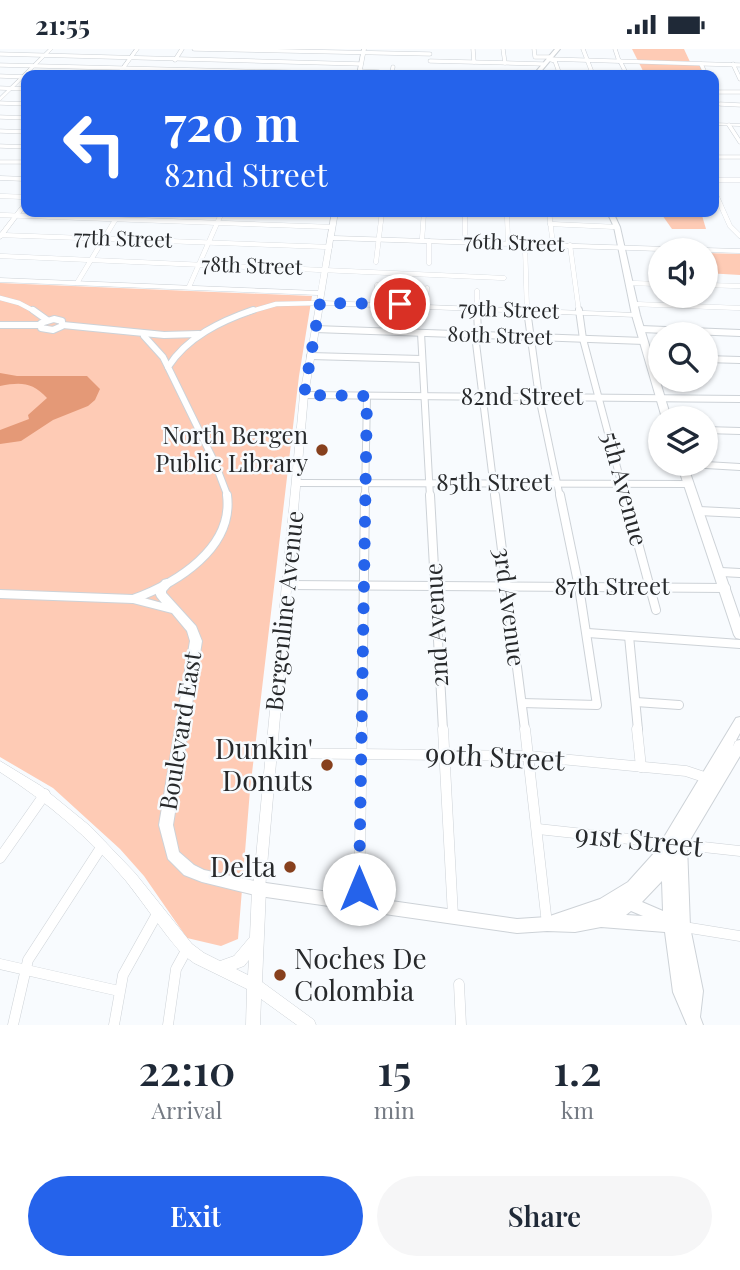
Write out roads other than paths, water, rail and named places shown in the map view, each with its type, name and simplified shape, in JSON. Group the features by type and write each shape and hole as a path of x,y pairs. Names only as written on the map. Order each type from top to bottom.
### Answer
{"main road":[{"path":"539,70 558,49"},
{"path":"612,217 648,356"},
{"path":"659,392 664,406"},
{"path":"686,476 721,572 740,635"},
{"name":"Boulevard East","path":"167,583 160,593 192,629 196,641 166,825 169,848 180,862 195,873 259,889 517,926 547,923"},
{"path":"0,594 133,599 177,611"},
{"path":"624,901 633,887 674,844 712,779 740,722"},
{"path":"712,779 740,745"},
{"path":"0,766 45,794 83,826 131,877 158,914 193,954 219,968 254,978 309,1025"},
{"path":"601,920 624,901 652,885 668,863 674,844"},
{"path":"674,844 677,926"},
{"path":"668,863 677,926 695,991 693,1021"},
{"name":"Bergenline Avenue","path":"253,1025 259,889"},
{"path":"547,923 624,901 677,926"},
{"path":"547,923 563,926 601,920 677,926"},
{"path":"219,968 239,961 257,940"}],"street":[{"path":"31,70 51,49"},
{"path":"123,68 137,49"},
{"path":"164,70 182,49"},
{"path":"194,49 430,52 430,70"},
{"path":"0,65 189,70 202,49"},
{"path":"470,70 473,49"},
{"path":"503,49 505,63"},
{"path":"534,49 535,57 740,65"},
{"path":"583,49 591,70"},
{"path":"615,49 624,70"},
{"path":"256,70 266,50"},
{"path":"360,70 363,51"},
{"path":"395,51 392,68 405,70"},
{"path":"0,54 361,64"},
{"path":"549,58 555,61 558,70"},
{"path":"430,61 543,64"},
{"path":"701,64 704,70"},
{"path":"733,64 740,79"},
{"path":"0,76 21,77"},
{"path":"0,102 21,81"},
{"path":"0,88 21,89"},
{"path":"719,92 740,92"},
{"path":"0,102 21,104"},
{"path":"720,104 740,105"},
{"path":"0,117 21,118"},
{"path":"719,123 740,125"},
{"path":"729,125 740,142"},
{"path":"0,131 21,132"},
{"path":"0,146 21,146"},
{"path":"719,157 740,157"},
{"path":"0,162 21,162"},
{"path":"0,178 21,179"},
{"path":"719,180 740,180"},
{"path":"0,196 21,197"},
{"path":"719,199 730,226 740,236"},
{"path":"1,236 21,210"},
{"path":"0,215 21,215"},
{"path":"66,217 332,227"},
{"path":"189,287 220,217"},
{"name":"Bergenline Avenue","path":"259,889 304,395 334,217"},
{"path":"376,262 381,217"},
{"path":"424,217 429,263"},
{"path":"465,217 465,242"},
{"path":"507,217 508,243"},
{"path":"549,217 553,245"},
{"path":"77,283 116,219"},
{"path":"550,224 617,227"},
{"name":"77th Street","path":"1,236 330,247"},
{"name":"76th Street","path":"331,238 648,249"},
{"path":"522,703 597,705 579,587 539,397 527,309 525,244"},
{"name":"5th Avenue","path":"570,245 583,339 656,610"},
{"path":"718,250 740,251"},
{"name":"78th Street","path":"0,256 504,278"},
{"path":"0,280 321,293"},
{"path":"629,283 648,284"},
{"path":"375,304 377,285"},
{"path":"718,285 740,286"},
{"path":"425,306 427,288"},
{"name":"3rd Avenue","path":"477,291 478,333 475,335 538,829 547,923"},
{"path":"0,298 29,306 47,320"},
{"path":"167,367 175,355 200,334 265,307 296,302 320,303"},
{"name":"79th Street","path":"320,303 579,311 740,308"},
{"path":"0,325 40,325 47,320 60,320 63,324"},
{"path":"40,325 43,330 49,331 63,324 102,327 144,336 200,334"},
{"path":"641,329 740,333"},
{"name":"80th Street","path":"315,330 644,341"},
{"name":"2nd Avenue","path":"421,334 453,917"},
{"path":"133,599 167,583 211,548 225,528 229,503 226,484 163,357 144,336"},
{"path":"310,356 421,359"},
{"path":"718,359 740,360"},
{"name":"82nd Street","path":"304,395 740,399"},
{"path":"359,903 367,396"},
{"path":"718,430 740,431"},
{"path":"718,466 740,467"},
{"name":"85th Street","path":"298,483 689,484"},
{"path":"699,511 740,513"},
{"path":"721,572 740,573"},
{"name":"87th Street","path":"287,585 726,588"},
{"path":"587,633 740,644"},
{"path":"629,636 641,767"},
{"path":"636,702 679,705"},
{"name":"90th Street","path":"272,753 529,756 686,771 712,779"},
{"path":"0,858 45,794"},
{"name":"91st Street","path":"538,829 740,851"},
{"path":"13,1025 25,970 43,935 102,846"},
{"path":"114,1025 123,975 158,914"},
{"path":"677,926 740,936"},
{"path":"168,1025 176,969 193,954"},
{"path":"0,964 119,991"},
{"path":"459,984 461,1025"}],"place":[{"name":"North Bergen Public Library","path":"322,450"},
{"name":"Dunkin' Donuts","path":"327,765"},
{"name":"Delta","path":"290,867"},
{"name":"Noches De Colombia","path":"280,975"}]}
